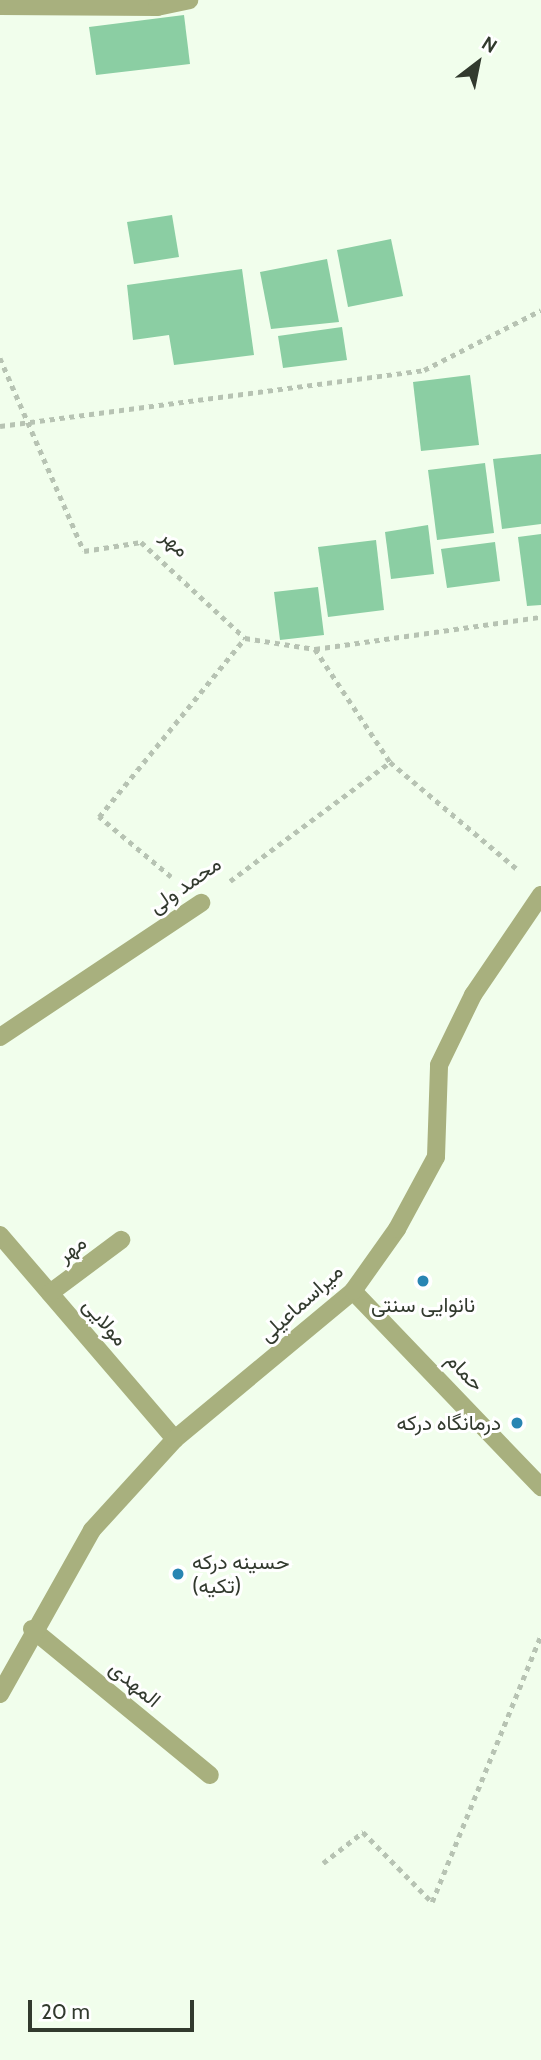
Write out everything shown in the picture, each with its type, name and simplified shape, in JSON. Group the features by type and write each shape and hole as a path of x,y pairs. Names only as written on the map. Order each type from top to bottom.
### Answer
{"street":[{"path":"0,6 157,7 189,0"},
{"name":"میراسماعیلی","path":"0,1694 32,1629 93,1530 175,1439 353,1291 436,1157 439,1065 473,995 541,895"},
{"name":"محمد ولی","path":"0,1037 201,902"},
{"name":"مولایی","path":"0,1235 175,1439"},
{"name":"مهر","path":"50,1293 121,1240"},
{"name":"حمام","path":"353,1291 541,1487"},
{"name":"المهدی","path":"32,1629 209,1775"}],"path":[{"path":"0,426 24,419 424,370 541,310"},
{"path":"0,358 24,419"},
{"name":"مهر","path":"24,419 84,551 141,541 246,638"},
{"path":"201,902 99,817 246,638 315,649 541,617"},
{"path":"315,649 390,762 523,874"},
{"name":"محمد ولی","path":"201,902 390,762"},
{"path":"323,1863 363,1832 432,1902 541,1634"}],"building":[{"path":"184,15 190,64 96,75 89,27"},
{"path":"172,215 179,257 134,264 127,222"},
{"path":"391,239 403,296 348,307 337,250"},
{"path":"327,259 339,322 271,329 260,272"},
{"path":"242,269 254,355 174,365 169,335 133,340 127,285"},
{"path":"342,327 347,360 283,368 278,336"},
{"path":"470,375 479,445 421,451 413,382"},
{"path":"541,454 541,524 502,529 493,459"},
{"path":"485,463 494,533 437,540 428,470"},
{"path":"428,525 434,574 391,579 385,532"},
{"path":"541,534 541,605 527,606 518,537"},
{"path":"376,540 384,610 328,617 318,547"},
{"path":"495,542 500,581 447,588 441,549"},
{"path":"318,587 324,635 280,640 274,592"}],"place":[{"name":"نانوایی سنتی","path":"423,1281"},
{"name":"درمانگاه درکه","path":"517,1423"},
{"name":"حسینه درکه (تکیه)","path":"178,1574"}]}
